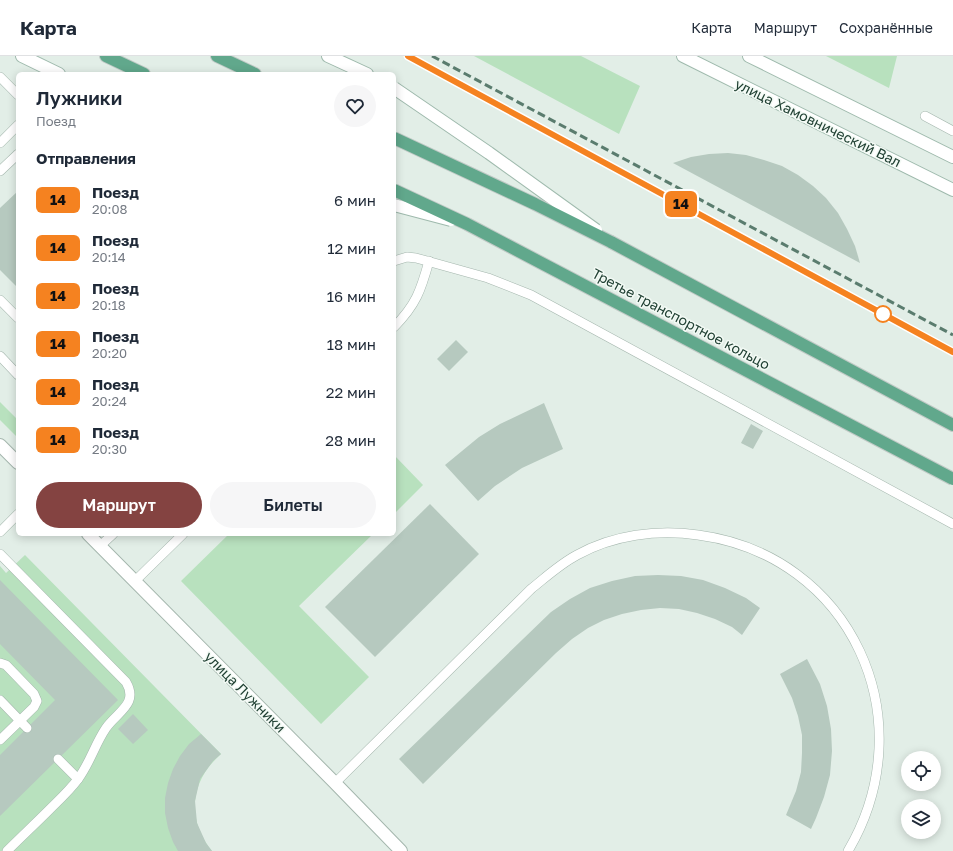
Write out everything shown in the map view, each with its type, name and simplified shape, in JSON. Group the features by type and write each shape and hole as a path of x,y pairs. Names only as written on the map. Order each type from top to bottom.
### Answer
{"main road":[{"path":"22,56 55,72"},
{"path":"106,56 140,72"},
{"path":"217,56 251,72"},
{"path":"328,56 363,72"},
{"name":"улица Хамовнический Вал","path":"683,56 953,190"},
{"name":"улица Хамовнический Вал","path":"749,56 953,158"},
{"path":"396,89 489,153 612,242"},
{"path":"396,139 536,204 612,242 953,425"},
{"name":"Третье транспортное кольцо","path":"396,191 467,224 953,479"},
{"path":"396,206 467,224"},
{"path":"0,445 16,461"},
{"name":"улица Лужники","path":"90,536 401,851"}],"lane":[{"path":"0,77 16,93"},
{"path":"925,116 953,131"},
{"path":"0,143 16,127"},
{"path":"0,172 16,156"},
{"path":"396,260 408,257 428,261 488,278 531,295 953,524"},
{"path":"396,325 407,314 416,299 423,281 428,261"},
{"path":"0,300 16,316"},
{"path":"0,356 16,373"},
{"path":"0,532 16,516"},
{"path":"335,783 531,589 556,568 578,555 602,544 629,537 654,533 682,532 709,536 733,542 770,556 789,568 820,594 849,630 869,674 876,699 880,750 877,777 868,810 848,851"},
{"path":"100,546 111,536"},
{"path":"135,581 181,536"},
{"path":"0,554 126,682 130,689 130,700 107,726 90,760 78,779 66,793 7,851"},
{"path":"0,663 6,665 36,697 36,704 34,707 0,740"},
{"path":"0,700 27,728"},
{"path":"58,759 78,779"}],"green space":[{"path":"474,56 581,56 640,86 619,134"},
{"path":"826,56 897,56 889,88"},
{"path":"0,402 16,418 16,436 0,420"},
{"path":"396,457 423,485 396,512"},
{"path":"227,536 371,536 299,606 369,677 321,724 181,581"},
{"path":"25,555 221,754 203,776 195,801 195,813 198,826 212,851 0,851 0,566 6,573"}],"building":[{"path":"728,153 746,155 782,166 813,186 826,198 838,213 855,246 860,263 673,163 691,157"},
{"path":"16,193 16,286 0,270 0,208"},
{"path":"456,340 468,352 449,371 437,359"},
{"path":"544,403 563,449 522,468 495,486 478,501 445,465 479,437 500,424"},
{"path":"751,424 763,431 753,449 741,443"},
{"path":"430,504 479,554 375,657 325,607"},
{"path":"635,576 681,576 703,580 746,598 760,608 742,635 732,627 715,619 679,609 660,608 641,610 604,620 588,628 572,639 556,653 423,784 399,759 551,612 590,588"},
{"path":"0,580 118,700 0,816 0,755 55,700 0,644"},
{"path":"807,659 820,684 827,706 831,729 832,751 830,775 824,797 811,829 786,815 796,791 801,772 802,735 792,698 780,674"},
{"path":"133,714 148,730 133,744 118,729"},
{"path":"201,734 221,754 213,761 200,779 195,801 197,823 206,843 212,851 178,851 168,828 165,813 165,798 173,769 180,756 189,744"}],"railway":[{"path":"408,56 953,352"},
{"path":"432,56 953,335"}],"train":[{"name":"14","path":"408,56 953,352"}]}
